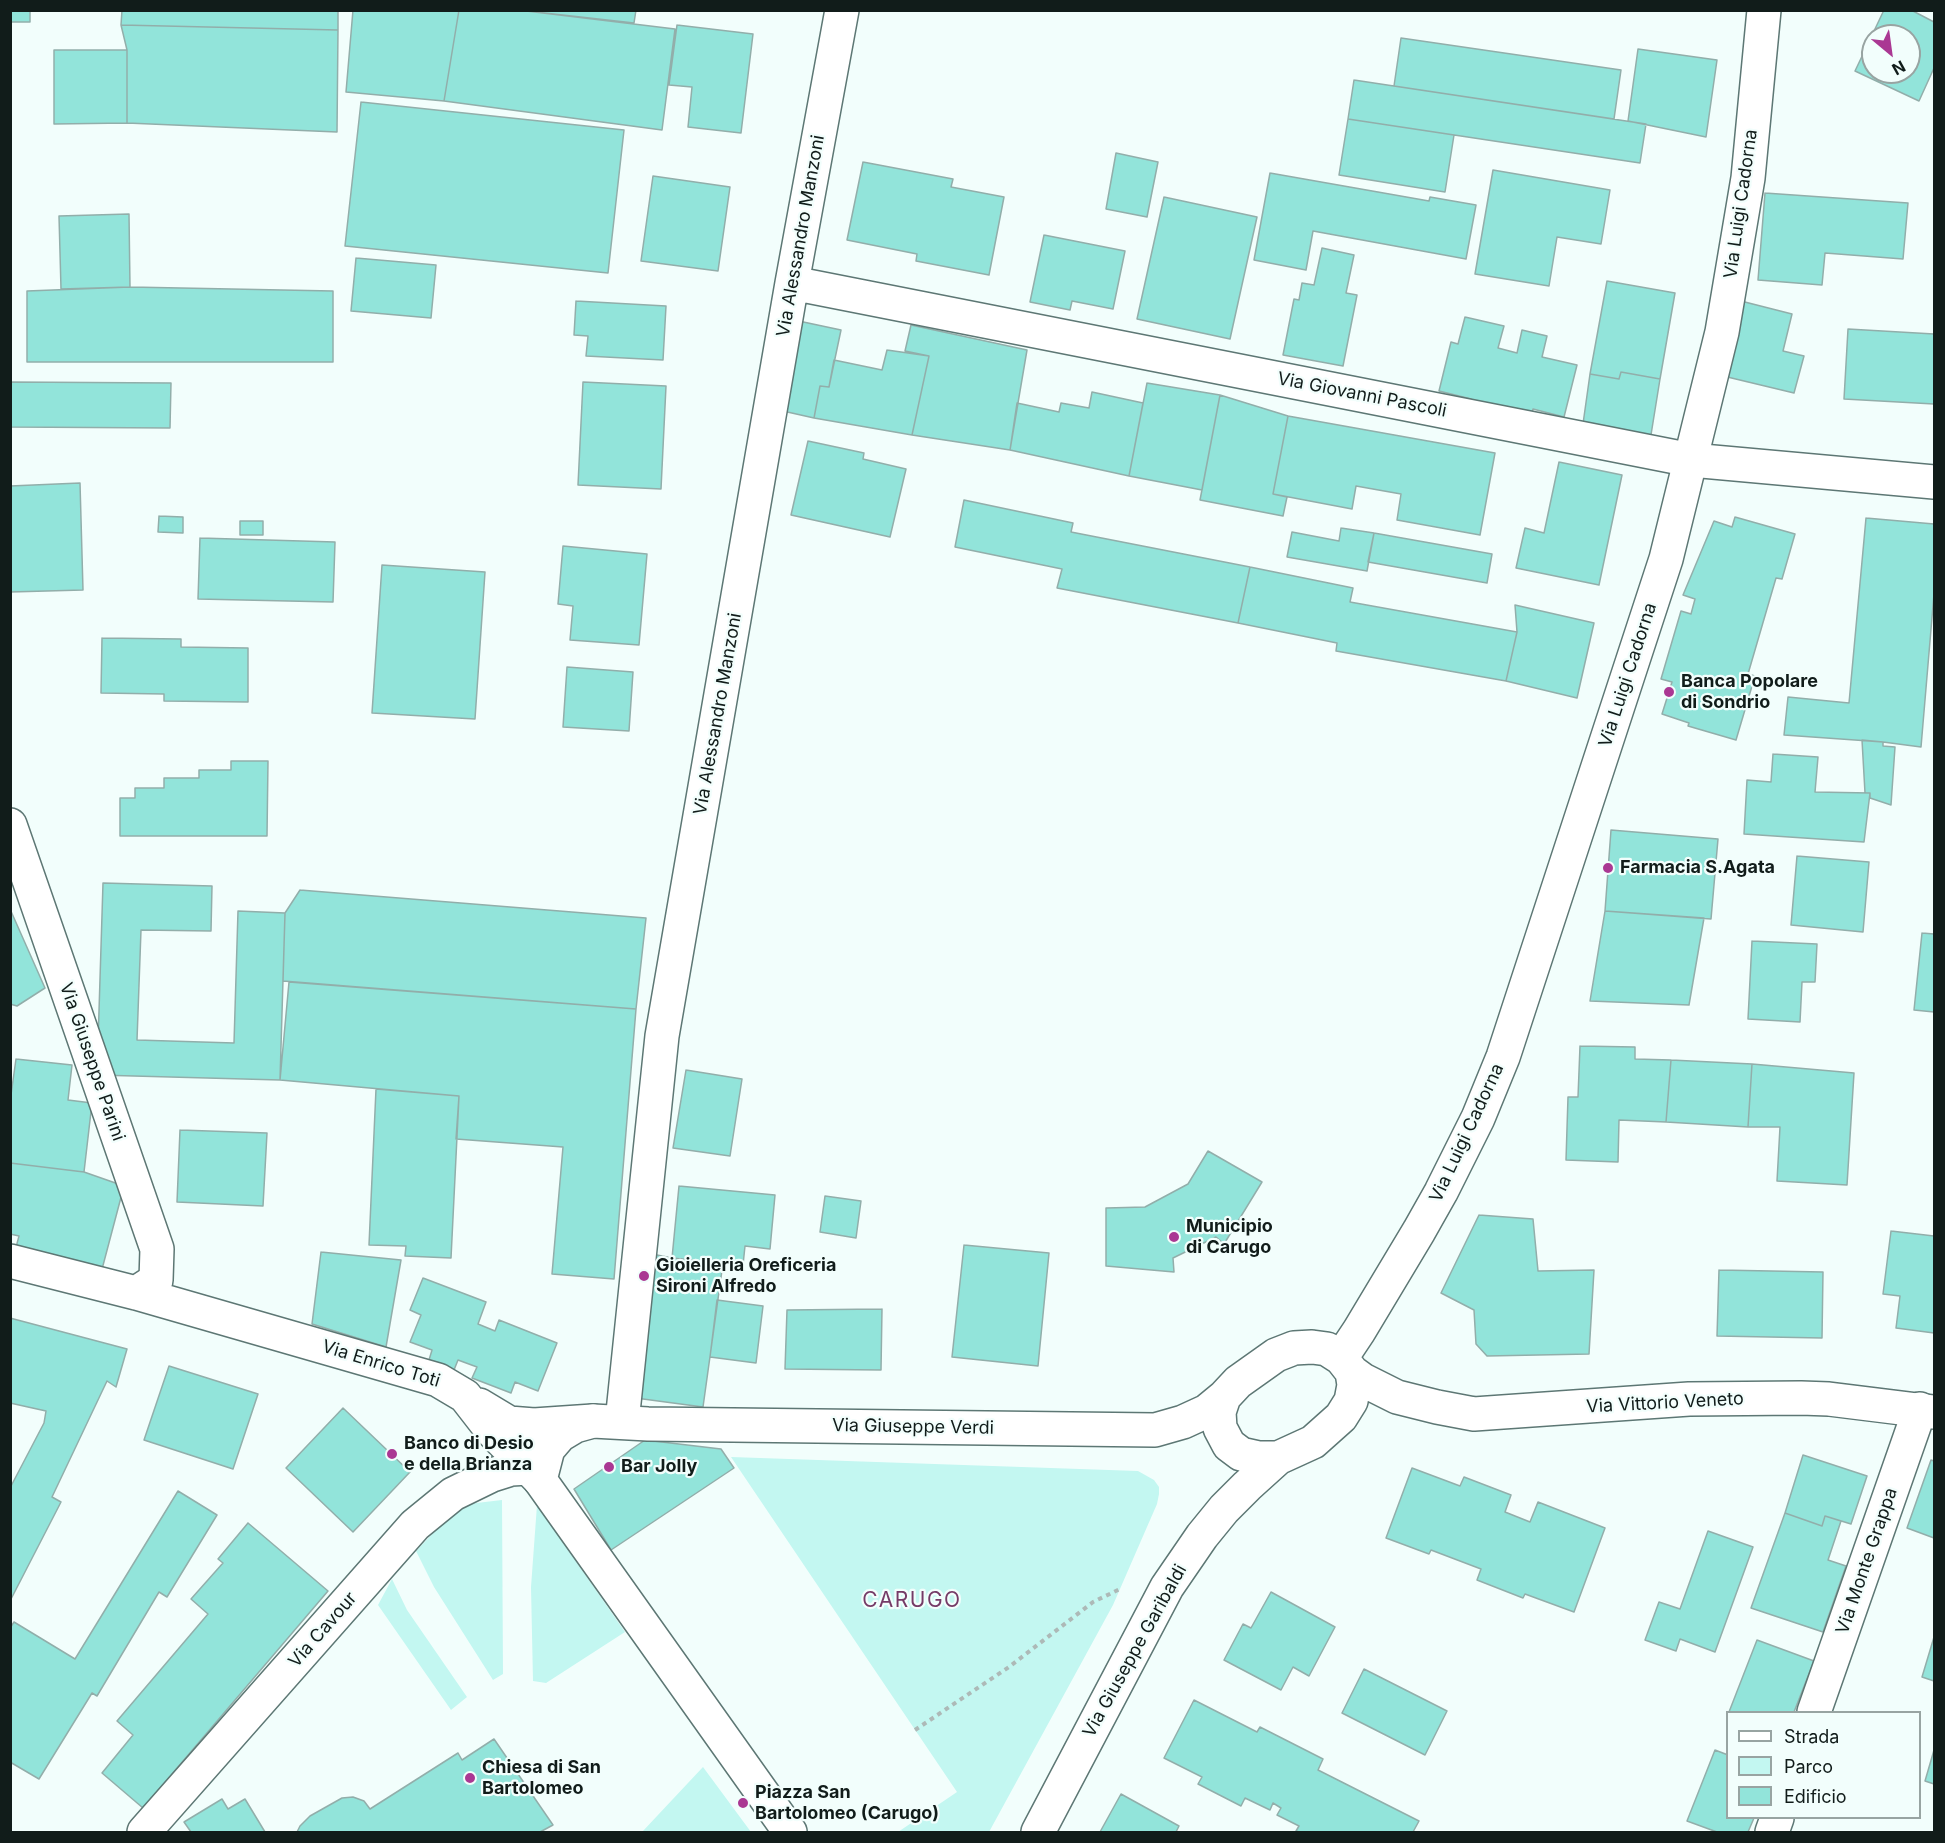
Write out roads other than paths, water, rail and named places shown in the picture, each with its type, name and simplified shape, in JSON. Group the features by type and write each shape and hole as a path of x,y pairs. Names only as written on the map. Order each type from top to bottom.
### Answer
{"street":[{"name":"Via Alessandro Manzoni","path":"608,1421 662,1036 792,283 842,10"},
{"name":"Via Luigi Cadorna","path":"1335,1359 1375,1305 1441,1192 1478,1118 1503,1057 1666,559 1722,332 1748,178 1764,10"},
{"name":"Via Giovanni Pascoli","path":"792,283 1691,460 1935,482"},
{"name":"Via Giuseppe Parini","path":"10,825 157,1249 156,1280 136,1293"},
{"name":"Via Enrico Toti","path":"10,1261 136,1293 438,1380 465,1396 493,1432 535,1474 790,1833"},
{"path":"1294,1348 1335,1359 1354,1385 1351,1401 1341,1417 1314,1442 1278,1458 1259,1458 1241,1454 1229,1445 1220,1428 1219,1412 1224,1397 1238,1382 1276,1355 1294,1348"},
{"name":"Via Vittorio Veneto","path":"1335,1359 1363,1380 1397,1396 1474,1414 1689,1400 1801,1398 1829,1399 1927,1411"},
{"name":"Via Giuseppe Verdi","path":"465,1396 509,1423 534,1425 608,1421 1155,1430 1183,1422 1207,1411 1224,1397"},
{"path":"1341,1417 1362,1407 1397,1396"},
{"name":"Via Monte Grappa","path":"1815,1711 1927,1411"},
{"name":"Via Giuseppe Verdi","path":"535,1474 548,1449 560,1435 575,1426 608,1421"},
{"name":"Via Giuseppe Garibaldi","path":"1038,1833 1167,1587 1202,1536 1224,1509 1278,1458"},
{"name":"Via Cavour","path":"144,1833 414,1525 453,1494 492,1475 511,1469 535,1474"}],"place":[{"name":"Banca Popolare di Sondrio","path":"1669,692"},
{"name":"Farmacia S.Agata","path":"1608,868"},
{"name":"Municipio di Carugo","path":"1174,1237"},
{"name":"Gioielleria Oreficeria Sironi Alfredo","path":"644,1276"},
{"name":"Banco di Desio e della Brianza","path":"392,1454"},
{"name":"Bar Jolly","path":"609,1467"},
{"name":"Chiesa di San Bartolomeo","path":"470,1778"},
{"name":"Piazza San Bartolomeo (Carugo)","path":"743,1803"}],"district":[{"name":"CARUGO","path":"912,1601"}]}
